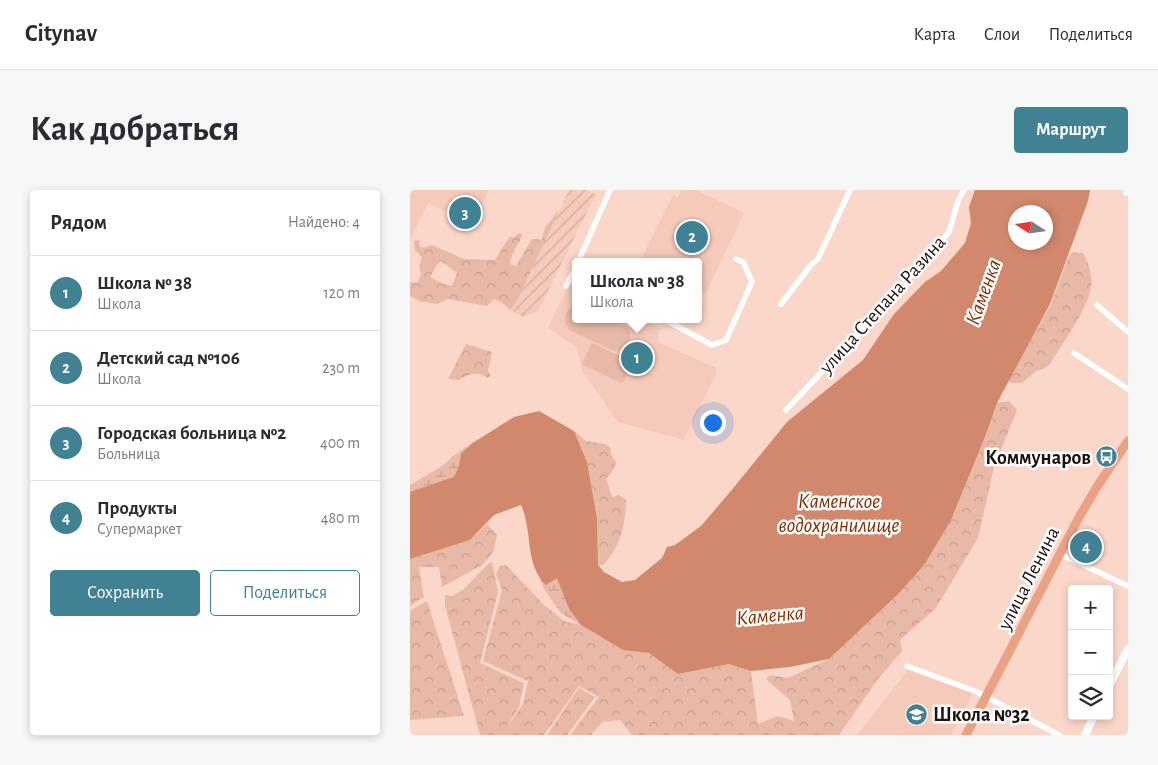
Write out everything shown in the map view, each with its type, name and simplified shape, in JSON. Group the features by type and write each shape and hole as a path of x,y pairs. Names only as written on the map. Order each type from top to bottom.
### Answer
{"main road":[{"name":"улица Ленина","path":"966,735 1098,485 1128,441"}],"street":[{"path":"580,258 610,190"},
{"path":"781,304 811,265 818,259 850,190"},
{"name":"улица Степана Разина","path":"786,410 903,286 949,232 958,201 964,190"},
{"path":"671,323 712,345 726,340 752,282 743,262 736,260"},
{"path":"566,286 572,274"},
{"path":"1097,306 1128,332"},
{"path":"1074,353 1128,389"},
{"path":"1060,554 1128,586"},
{"path":"1113,678 1128,649"},
{"path":"907,666 987,697 1059,735"},
{"path":"1084,735 1092,720"}],"shaded area":[{"path":"410,190 489,190 473,224 428,203 410,240"},
{"path":"569,190 586,190 596,194 538,311 524,317 510,310 518,299"},
{"path":"681,190 696,190 744,213 706,293 702,291 702,258 642,258 673,195 678,197"},
{"path":"569,284 572,285 572,323 650,323 660,328 658,342 718,369 684,440 618,422 582,371 577,348 548,328"},
{"name":"Школа №32","path":"908,670 973,693 951,735 857,735"}],"green space":[{"path":"558,211 518,299 510,310 494,299 487,306 448,299 437,304 419,301 410,296 410,282 417,283 421,275 419,268 422,257 415,250 414,241 419,240 420,247 432,245 464,259 495,260 510,236 513,238 519,233 522,234 521,238 510,264 516,266 532,239 541,241 545,228","holes":["441,261 457,273 452,286 443,284 430,277"]},
{"path":"1073,252 1083,253 1091,273 1091,287 1085,306 1050,364 1036,371 1022,383 1010,383 1008,378 1050,307 1069,256"},
{"path":"572,307 572,323 618,323 624,325 629,330 630,338 625,349 614,351 569,330 565,319 569,309"},
{"path":"592,343 631,361 632,365 624,381 621,383 583,365 583,361"},
{"path":"466,344 492,352 488,371 491,376 488,378 480,374 473,374 459,380 448,379"},
{"path":"1009,401 1017,410 994,467 978,538 936,608 900,640 902,651 878,679 839,735 632,735 620,720 602,722 591,735 570,735 599,697 579,686 544,735 480,735 445,606 445,595 453,596 464,589 492,562 498,592 480,663 524,683 519,707 505,730 523,704 528,681 483,661 502,590 496,574 500,566 506,565 543,604 564,621 581,625 623,650 649,653 678,674 729,664 751,671 758,724 778,716 794,721 790,700 766,679 770,675 788,678 829,659 925,564 951,520 997,403"},
{"path":"574,431 586,441 605,444 610,447 611,454 616,462 614,469 606,479 612,497 619,495 626,500 625,518 621,535 614,551 603,565 598,565 597,518 587,462"},
{"path":"467,446 468,450 463,476 410,495 410,485 442,466"},
{"path":"525,516 538,521 569,609 581,625 561,613 544,589 534,562"},
{"path":"487,524 497,535 494,551 482,565 442,587 439,567 419,567 424,597 410,606 410,559 470,540"},
{"path":"427,601 464,716 410,720 410,611"},
{"path":"579,688 595,697 567,735 547,735"}],"water":[{"name":"Каменское водохранилище","path":"975,190 1090,190 1088,201 1050,304 997,403 951,520 925,564 898,594 829,659 790,667 751,671 729,664 678,674 649,653 623,650 581,625 569,609 557,578 546,585 539,577 532,557 525,515 521,505 494,515 470,540 410,559 410,492 454,477 459,466 461,454 471,444 514,417 539,411 574,431 587,462 597,518 598,565 604,572 622,582 635,580 662,558 667,547 675,545 701,526 787,422 863,360 894,314 925,282 941,271 965,243 971,223 969,207"}],"place":[{"name":"Городская больница №2","path":"465,213"},
{"name":"Детский сад №106","path":"692,237"},
{"name":"Школа № 38","path":"637,358"},
{"name":"Коммунаров","path":"1107,457"},
{"name":"Продукты","path":"1086,547"},
{"name":"Школа №32","path":"917,714"}],"water label":[{"name":"Каменка","path":"983,292"},
{"name":"Каменка","path":"770,615"}]}
